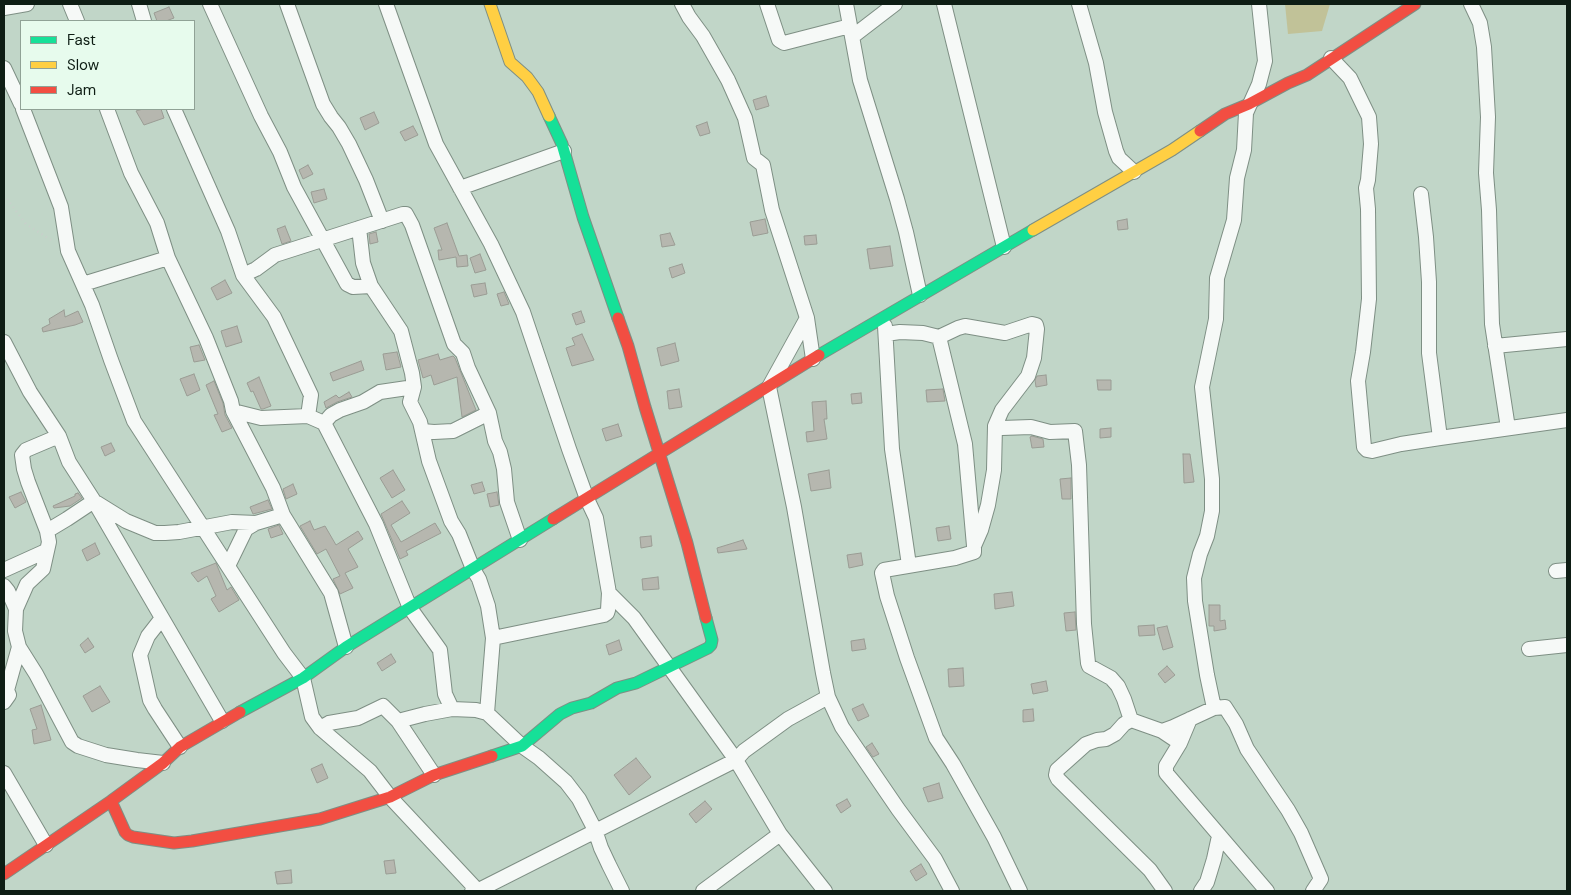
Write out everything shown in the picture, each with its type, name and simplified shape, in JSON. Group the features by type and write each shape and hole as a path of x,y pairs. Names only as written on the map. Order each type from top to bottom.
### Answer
{"street":[{"path":"4,8 27,4"},
{"path":"70,4 77,20"},
{"path":"139,4 144,20"},
{"path":"210,4 261,116 280,152 294,187 347,284 353,287 371,286"},
{"path":"287,4 323,104 349,144 382,221"},
{"path":"386,4 430,130 443,159 491,244 523,312 587,499 596,518 609,593 608,610 604,615 494,638"},
{"path":"111,801 128,835 174,843 320,819 390,797 434,775 522,746 560,714 572,708 591,704 617,688 636,683 711,645 712,640 687,543 644,407 628,346 583,217 564,151 538,92 527,77 510,62 490,4"},
{"path":"682,4 723,70 745,118 754,158 763,165 770,202 807,318 813,359"},
{"path":"766,4 779,40 784,43 851,32 895,4"},
{"path":"846,4 862,86 906,232 920,295"},
{"path":"944,4 1004,247"},
{"path":"1079,4 1096,63 1105,112 1116,151 1119,158 1134,172"},
{"path":"1214,708 1195,600 1194,578 1207,536 1212,511 1212,478 1202,387 1216,319 1217,278 1234,220 1237,178 1246,136 1245,120 1249,104 1259,84 1265,61 1259,4"},
{"path":"4,874 111,801 163,763 180,747 222,721 303,678 346,647 813,359 1172,150 1225,114 1307,75 1415,4"},
{"path":"1471,4 1480,23 1486,73 1488,117 1486,173 1489,210 1492,324 1508,428"},
{"path":"1331,58 1350,78 1369,117 1370,144 1366,188 1369,299 1358,381 1364,447 1372,452 1401,444 1567,420"},
{"path":"4,68 20,102"},
{"path":"24,110 61,207 68,251 95,313 134,421 284,653 303,678 312,716 320,728 370,771 390,797 475,891 736,760 744,751 788,719 828,697"},
{"path":"107,110 131,173 156,223 168,258 206,338 231,401 233,411 273,488 283,515 331,593 346,647"},
{"path":"174,110 228,231 242,275 274,317 311,395 308,416"},
{"path":"460,188 564,151"},
{"path":"1421,194 1426,237 1429,354 1440,438"},
{"path":"242,275 256,269 275,255 406,214 454,344 463,353 489,413 504,469 507,502 520,540"},
{"path":"359,228 363,263 371,286 401,331 414,387 410,402 417,415 429,461 451,521 459,534 482,586 490,615 494,638 487,713"},
{"path":"83,284 168,258"},
{"path":"807,318 769,387 794,507 822,672 828,697 842,727 898,810 935,859 952,891"},
{"path":"884,318 892,449 909,565"},
{"path":"886,334 900,332 923,333 940,337 965,326 1005,333 1026,325 1036,325 1034,358 1028,376 1002,410 995,426 994,470 988,505 974,546"},
{"path":"940,337 965,444 974,551 955,558 884,570 882,573 887,596 907,658 936,738 953,764 994,837 1020,891"},
{"path":"1495,346 1567,339"},
{"path":"4,342 30,392 59,436 69,462 94,501 222,721"},
{"path":"324,423 331,415 340,410 363,402 380,392 414,387"},
{"path":"233,411 261,418 308,416 324,423 376,524 410,608 440,650 446,694 452,709"},
{"path":"422,431 452,431 489,413"},
{"path":"995,426 1002,428 1031,426 1050,432 1075,431 1079,465 1084,624 1088,663 1089,666 1111,678 1118,686 1131,720"},
{"path":"11,619 27,584 42,569 46,551 49,547 47,531 28,482 22,455 26,450 59,436"},
{"path":"94,501 126,521 155,533 165,534 232,522 256,524"},
{"path":"47,531 68,520 94,501"},
{"path":"228,566 246,529 283,515"},
{"path":"4,570 46,551"},
{"path":"4,586 8,591 11,619 19,647 36,674 72,742 78,746 106,755 163,763"},
{"path":"609,593 634,618 736,760 780,834 825,891"},
{"path":"162,618 148,636 140,655 150,700 180,747"},
{"path":"1529,649 1567,645"},
{"path":"4,702 9,694 8,688 19,647"},
{"path":"320,728 329,723 358,718 383,706 398,721 434,775"},
{"path":"1162,731 1214,708 1225,707 1236,724 1247,749 1288,810 1301,833 1321,879 1313,891"},
{"path":"398,721 452,709 476,710 487,713 522,746 566,782 579,799 622,891"},
{"path":"1190,719 1180,742 1166,766 1166,773 1267,891"},
{"path":"1165,891 1150,870 1058,779 1056,770 1086,744 1106,739 1131,720 1162,731 1180,742"},
{"path":"4,773 46,845"},
{"path":"703,891 780,834"},
{"path":"1201,891 1207,882 1219,836"}],"path":[{"path":"4,195 26,224 68,251"}],"green space":[{"path":"1285,4 1330,4 1322,31 1288,34"}],"building":[{"path":"169,7 174,18 157,20 154,13"},
{"path":"766,96 769,106 756,110 753,100"},
{"path":"161,110 164,118 144,125 136,111"},
{"path":"374,112 379,123 365,130 360,118"},
{"path":"707,122 710,133 700,136 696,126"},
{"path":"413,126 418,135 405,141 400,132"},
{"path":"308,165 313,174 303,179 299,170"},
{"path":"324,189 327,199 314,203 311,192"},
{"path":"765,219 768,233 753,236 750,222"},
{"path":"1127,219 1128,229 1118,230 1117,221"},
{"path":"447,223 459,256 467,255 468,266 457,267 456,257 439,260 438,250 442,250 434,228"},
{"path":"285,226 291,241 282,244 277,229"},
{"path":"376,232 378,242 370,244 369,234"},
{"path":"670,233 675,245 662,247 660,235"},
{"path":"816,235 817,244 805,245 804,236"},
{"path":"890,246 893,266 870,269 867,249"},
{"path":"480,254 486,270 475,273 470,258"},
{"path":"682,264 685,273 672,278 669,268"},
{"path":"225,280 232,293 217,300 211,288"},
{"path":"485,283 487,294 474,297 471,285"},
{"path":"504,292 509,304 501,306 497,294"},
{"path":"64,310 65,317 78,311 83,322 43,332 42,328 50,324 49,319"},
{"path":"581,311 585,322 576,325 572,314"},
{"path":"237,326 242,342 226,347 221,331"},
{"path":"582,334 594,360 572,366 566,348 575,345 572,338"},
{"path":"675,343 679,361 661,366 657,348"},
{"path":"199,345 205,360 194,362 190,347"},
{"path":"397,352 401,367 386,370 383,354"},
{"path":"438,354 440,360 453,356 455,358 476,410 462,417 457,377 434,385 431,375 423,378 418,360"},
{"path":"361,361 364,370 333,381 330,373"},
{"path":"194,374 200,390 187,396 180,379"},
{"path":"1046,375 1047,385 1036,387 1035,380 1037,376"},
{"path":"259,377 271,406 263,409 261,409 247,383"},
{"path":"1097,380 1111,380 1111,390 1098,390"},
{"path":"214,381 223,403 225,415 232,428 222,432 214,415 218,414 206,385"},
{"path":"679,389 682,407 669,409 667,391"},
{"path":"943,389 945,401 927,402 926,390"},
{"path":"349,392 352,397 326,408 324,402 336,395 339,398"},
{"path":"861,393 862,403 852,404 851,394"},
{"path":"826,401 827,419 824,419 827,439 807,442 806,432 814,431 812,402"},
{"path":"618,424 622,436 606,441 602,429"},
{"path":"1111,428 1111,437 1100,438 1100,429"},
{"path":"1030,437 1043,439 1044,447 1032,448"},
{"path":"111,443 115,451 105,456 101,447"},
{"path":"1183,454 1190,454 1194,482 1184,483"},
{"path":"393,470 405,490 392,498 380,478"},
{"path":"829,470 831,488 811,491 808,474"},
{"path":"1071,478 1071,499 1062,499 1060,479"},
{"path":"482,482 485,491 474,494 471,485"},
{"path":"293,484 297,494 286,499 283,489"},
{"path":"21,492 26,502 15,508 9,497"},
{"path":"497,492 499,505 490,507 487,494"},
{"path":"78,493 82,498 70,506 54,508 53,506"},
{"path":"268,500 272,509 253,514 250,507"},
{"path":"402,501 410,513 391,525 401,542 435,523 441,533 406,551 408,555 400,559 381,514"},
{"path":"310,521 314,530 325,526 336,545 358,531 363,539 348,549 358,567 345,573 353,588 340,594 333,579 340,576 326,549 317,554 300,526"},
{"path":"279,525 283,534 271,538 268,529"},
{"path":"949,526 951,539 938,541 936,528"},
{"path":"651,536 652,546 641,548 640,537"},
{"path":"743,540 747,549 718,553 717,548"},
{"path":"95,543 100,554 87,561 82,550"},
{"path":"861,553 863,565 849,568 847,555"},
{"path":"216,563 227,590 231,587 239,600 219,612 211,599 216,596 207,576 198,582 191,573"},
{"path":"658,577 659,589 643,590 642,579"},
{"path":"1012,592 1014,606 995,609 994,594"},
{"path":"1209,605 1220,605 1220,621 1225,620 1226,629 1214,631 1214,626 1209,626"},
{"path":"1075,612 1076,630 1066,631 1064,613"},
{"path":"1154,625 1155,635 1139,636 1138,626"},
{"path":"1167,626 1173,647 1163,650 1157,628"},
{"path":"88,638 94,647 85,653 80,645"},
{"path":"864,639 866,649 852,651 851,641"},
{"path":"619,640 622,650 609,655 606,645"},
{"path":"391,654 396,662 382,671 377,663"},
{"path":"1167,666 1175,675 1165,683 1158,674"},
{"path":"963,668 964,686 949,687 948,669"},
{"path":"1046,681 1048,691 1033,694 1031,684"},
{"path":"100,686 110,702 92,712 83,696"},
{"path":"863,704 869,716 858,721 852,709"},
{"path":"41,705 51,740 34,744 32,730 37,729 30,709"},
{"path":"1033,709 1034,721 1023,722 1023,710"},
{"path":"872,743 879,754 873,757 866,747"},
{"path":"636,758 651,777 629,795 614,775"},
{"path":"322,764 328,778 317,783 311,769"},
{"path":"939,783 943,798 928,802 923,788"},
{"path":"847,799 851,806 841,813 836,805"},
{"path":"705,801 712,809 696,823 689,814"},
{"path":"394,860 396,873 386,874 384,861"},
{"path":"921,864 927,874 916,881 910,871"},
{"path":"291,870 292,883 277,884 275,872"}],"traffic: fast":[{"path":"549,116 562,144 583,217 618,318"},
{"path":"819,355 1033,230"},
{"path":"240,712 303,678 346,647 553,519"},
{"path":"492,756 522,746 560,714 572,708 591,703 617,688 636,683 708,648 712,640 706,618"}],"traffic: slow":[{"path":"490,4 510,62 527,77 538,92 549,116"},
{"path":"1033,230 1172,150 1200,131"}],"traffic: jam":[{"path":"1200,131 1225,114 1307,75 1415,4"},
{"path":"618,318 687,543 706,618"},
{"path":"553,519 819,355"},
{"path":"4,874 111,801 163,763 180,747 240,712"},
{"path":"111,801 128,835 174,843 192,841 320,819 390,797 434,775 492,756"}]}
